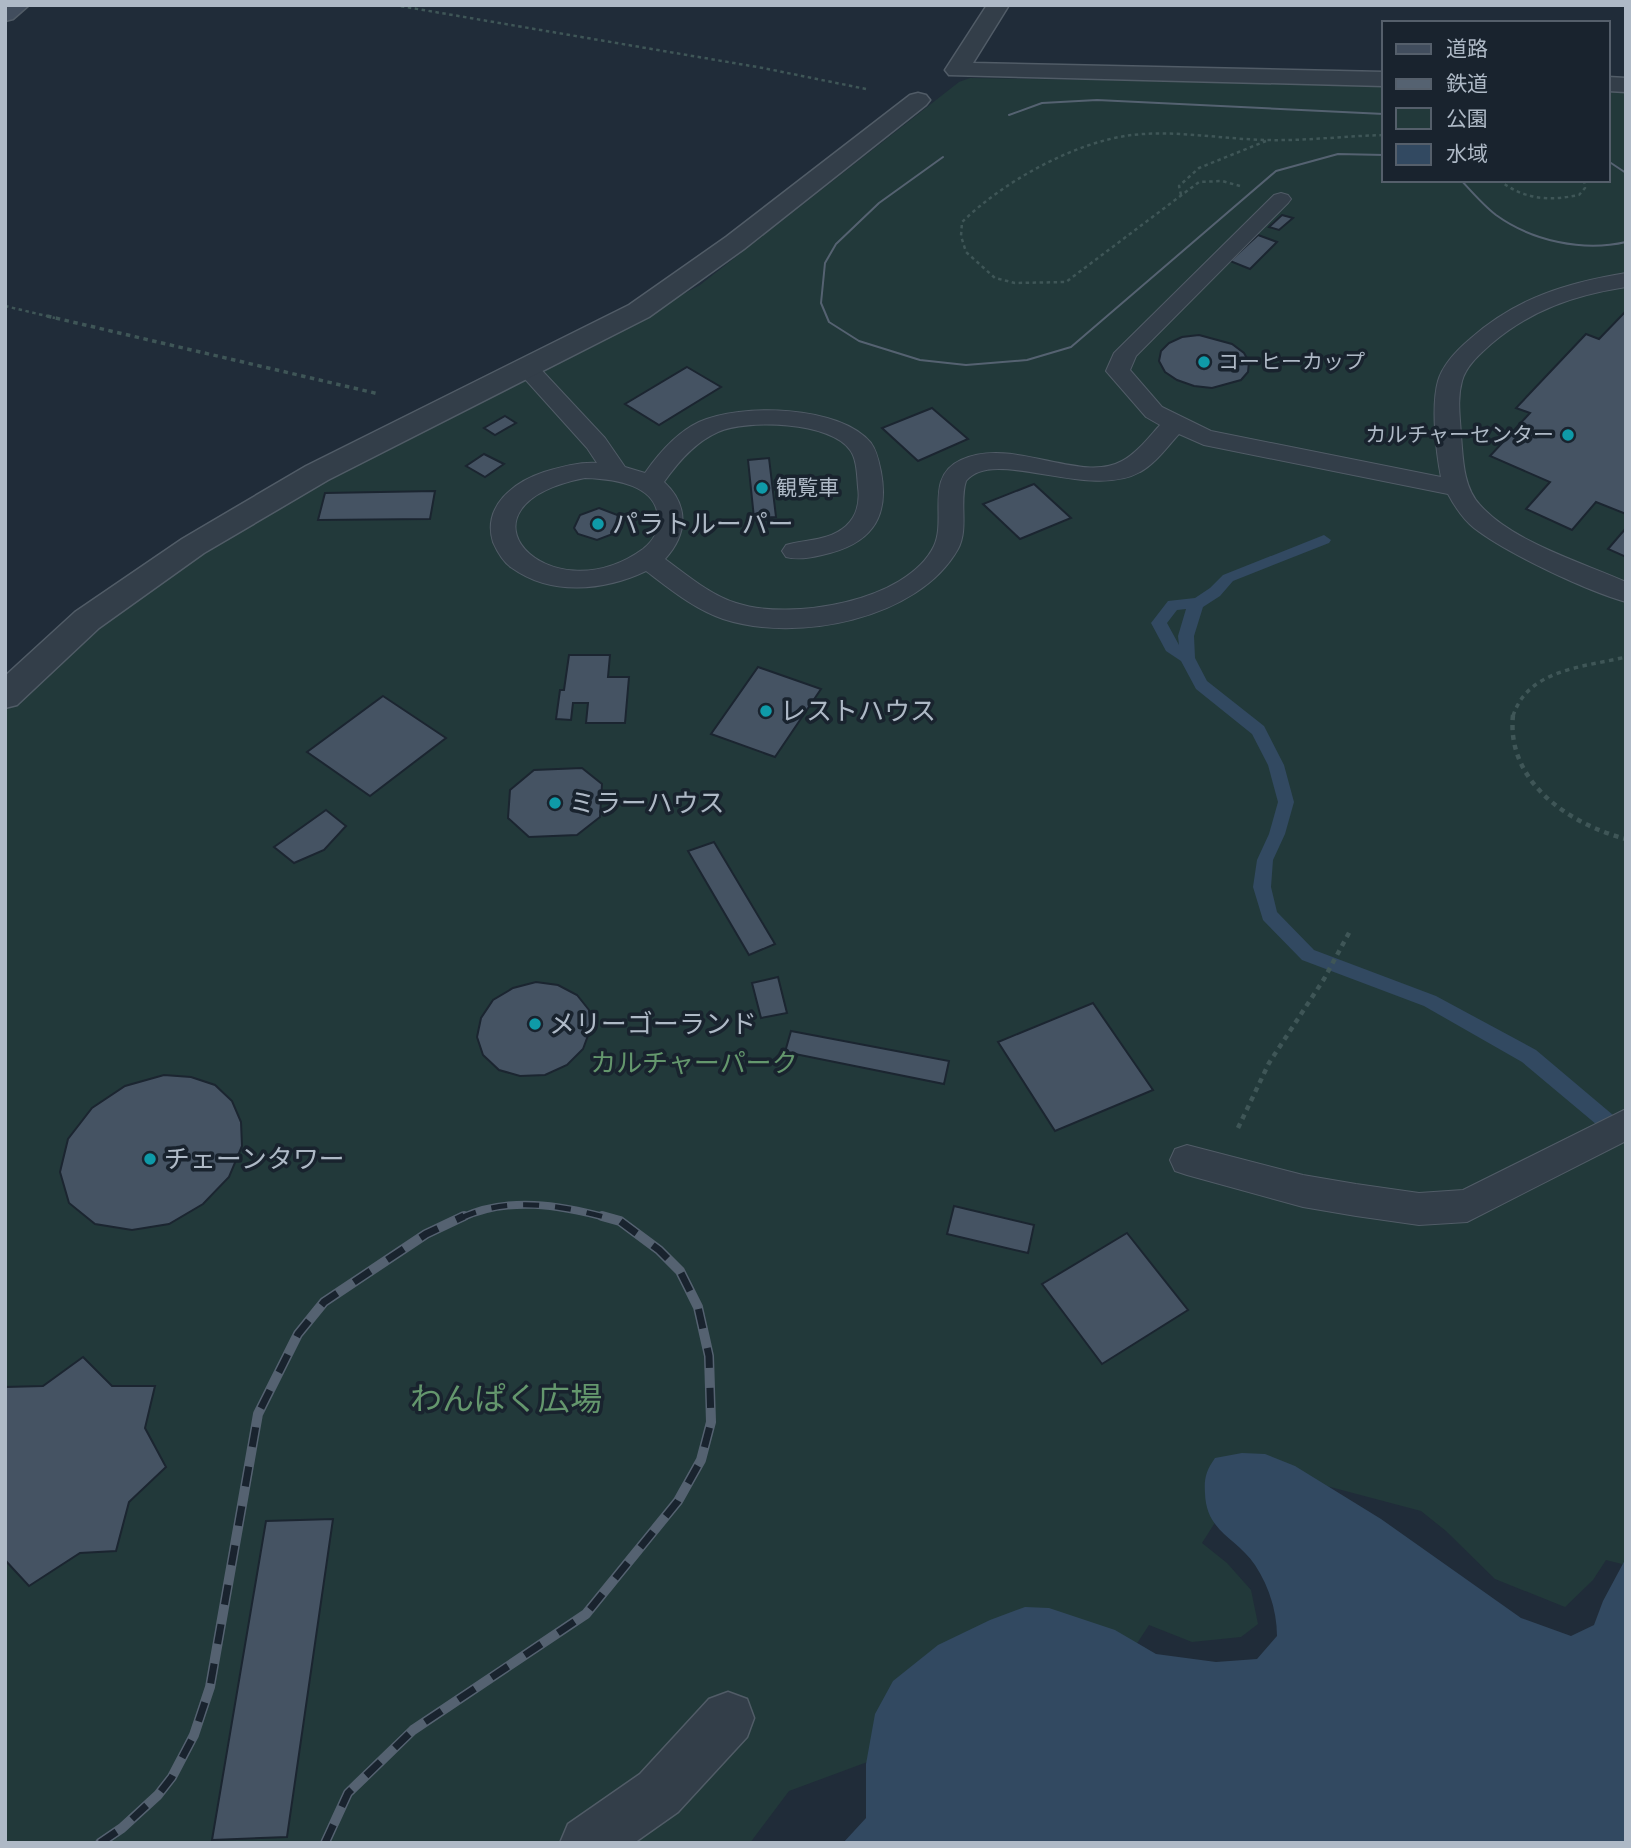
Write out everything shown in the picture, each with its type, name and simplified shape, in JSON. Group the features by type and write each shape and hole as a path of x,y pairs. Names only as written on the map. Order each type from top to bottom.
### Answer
{"street":[{"path":"5,14 18,5"},
{"path":"998,5 957,70 1382,79"},
{"path":"5,696 87,620 193,546 317,473 447,410 639,311 735,243 918,100"},
{"path":"587,1843 659,1793 728,1718"}],"lane":[{"path":"1281,199 1126,353 1118,371 1154,412 1204,437 1455,488"},
{"path":"1626,281 1584,286 1541,300 1505,319 1469,352 1452,373 1448,402 1455,488 1472,513 1499,534 1626,593"},
{"path":"527,368 596,443 615,471"},
{"path":"649,485 663,463 685,441 721,421 795,419 848,434 862,448 872,487 867,520 845,541 824,549 795,551"},
{"path":"647,559 704,600 735,613 793,619 866,608 893,597 933,570 948,545 949,499 954,481 959,472 970,465 1010,461 1070,471 1110,473 1130,467 1175,424"},
{"path":"585,470 615,471 642,479 649,485 661,493 671,512 670,531 658,551 635,567 606,576 574,579 543,573 520,561 505,544 503,523 511,504 530,487 556,475 585,470"},
{"path":"1203,1164 1303,1191 1369,1202 1419,1209 1467,1206 1626,1124"}],"path":[{"path":"394,5 763,68 918,100"},
{"path":"1281,199 1222,181 1199,181 1066,282 1014,283 995,278 966,252 961,236 962,222 993,196 1053,161 1119,137 1146,135 1266,140 1382,135"},
{"path":"1181,195 1179,186 1202,164 1255,148 1266,140"},
{"path":"1501,182 1514,193 1539,201 1579,195 1585,188 1584,182"},
{"path":"5,306 447,410"},
{"path":"1626,657 1548,677 1528,689 1518,701 1512,719 1514,747 1529,778 1555,808 1596,832 1626,839"},
{"path":"1203,1164 1324,979 1350,931"}],"green space":[{"name":"カルチャーパーク","path":"970,78 1382,85 1382,182 1610,182 1610,90 1626,90 1626,1565 1606,1560 1593,1580 1565,1607 1495,1579 1446,1531 1421,1511 1251,1466 1202,1543 1227,1563 1251,1590 1258,1624 1241,1637 1192,1642 1149,1625 1121,1668 789,1791 750,1843 5,1843 5,711 102,620 221,541 371,456 557,363 700,285 959,82"}],"water":[{"path":"1242,1453 1265,1454 1295,1466 1381,1519 1521,1618 1571,1636 1594,1625 1603,1601 1626,1558 1626,1843 843,1843 866,1818 866,1764 875,1714 893,1681 938,1645 990,1620 1025,1607 1049,1608 1115,1630 1156,1654 1216,1662 1257,1659 1277,1636 1271,1599 1255,1565 1216,1526 1207,1506 1205,1493 1206,1475 1215,1458"}],"building":[{"path":"1282,215 1293,218 1279,230 1269,227"},
{"path":"1258,235 1277,242 1250,269 1230,261"},
{"name":"カルチャーセンター","path":"1626,311 1626,514 1596,502 1572,530 1526,509 1550,482 1490,456 1530,413 1516,408 1586,334 1599,339"},
{"name":"コーヒーカップ","path":"1199,335 1232,344 1244,353 1249,362 1248,372 1241,380 1212,388 1194,386 1165,372 1159,361 1161,351 1169,343 1182,337"},
{"path":"687,367 721,387 659,425 625,404"},
{"path":"932,408 968,439 918,461 882,428"},
{"path":"505,416 516,423 495,435 484,428"},
{"path":"484,454 504,464 485,477 466,466"},
{"name":"観覧車","path":"769,458 776,517 754,518 748,460"},
{"path":"1034,484 1071,518 1020,539 983,504"},
{"path":"435,491 430,519 318,520 325,493"},
{"name":"パラトルーパー","path":"599,508 620,516 622,527 618,532 597,540 578,534 574,528 580,515"},
{"path":"1626,528 1626,557 1608,549"},
{"path":"569,655 610,655 608,677 629,677 625,723 586,723 588,703 573,703 571,720 556,719"},
{"name":"レストハウス","path":"758,667 821,689 775,757 711,734"},
{"path":"383,696 446,738 370,796 307,752"},
{"name":"ミラーハウス","path":"582,768 602,784 600,817 577,835 529,837 508,818 510,790 534,770"},
{"path":"326,810 346,826 324,850 294,863 274,847"},
{"path":"714,842 775,944 749,955 688,851"},
{"path":"778,977 787,1013 761,1018 752,983"},
{"name":"メリーゴーランド","path":"536,982 558,985 577,995 589,1010 590,1030 583,1049 567,1065 545,1075 520,1076 499,1070 483,1055 477,1037 481,1018 493,1000 513,988"},
{"path":"1093,1003 1153,1090 1055,1131 998,1042"},
{"path":"791,1031 949,1061 944,1084 785,1052"},
{"name":"チェーンタワー","path":"164,1075 191,1077 215,1085 232,1101 241,1122 242,1146 229,1177 203,1204 169,1224 132,1230 95,1224 69,1203 60,1172 68,1139 92,1108 125,1086"},
{"path":"954,1206 1034,1225 1028,1253 947,1234"},
{"path":"1127,1233 1188,1310 1102,1364 1042,1284"},
{"path":"83,1357 112,1386 155,1386 145,1428 166,1467 129,1502 116,1551 80,1553 29,1586 5,1560 5,1387 43,1386"},
{"path":"333,1519 287,1837 212,1840 266,1521"}],"waterway":[{"path":"1198,603 1215,592 1228,578 1324,540"},
{"path":"1187,658 1171,647 1159,623 1173,605 1198,603"},
{"path":"1187,658 1186,636 1193,610 1198,603"},
{"path":"1187,658 1201,685 1258,730 1276,765 1286,802 1277,834 1265,860 1262,887 1269,915 1308,955 1430,1001 1529,1056 1622,1134"}],"tram line":[{"path":"1009,115 1042,103 1097,100 1382,114"},
{"path":"943,157 879,203 836,244 825,263 821,303 829,322 859,341 920,360 966,365 1027,360 1071,347 1276,171 1338,154 1382,155"},
{"path":"1610,162 1626,173"},
{"path":"1463,182 1496,215 1525,232 1575,245 1626,242"}],"railway":[{"path":"461,1218 479,1211 516,1205 553,1206 608,1218"},
{"path":"100,1843 122,1828 158,1795 172,1777 194,1735 210,1687 258,1414 298,1334 324,1302 426,1234 464,1216"},
{"path":"325,1843 348,1793 413,1730 586,1614 678,1501 701,1460 711,1422 709,1356 698,1307 680,1271 659,1250 620,1221 602,1216"}],"place":[{"name":"コーヒーカップ","path":"1204,362"},
{"name":"カルチャーセンター","path":"1568,435"},
{"name":"観覧車","path":"762,488"},
{"name":"パラトルーパー","path":"598,524"},
{"name":"レストハウス","path":"766,711"},
{"name":"ミラーハウス","path":"555,803"},
{"name":"メリーゴーランド","path":"535,1024"},
{"name":"チェーンタワー","path":"150,1159"}],"park label":[{"name":"わんぱく広場","path":"506,1399"}]}
